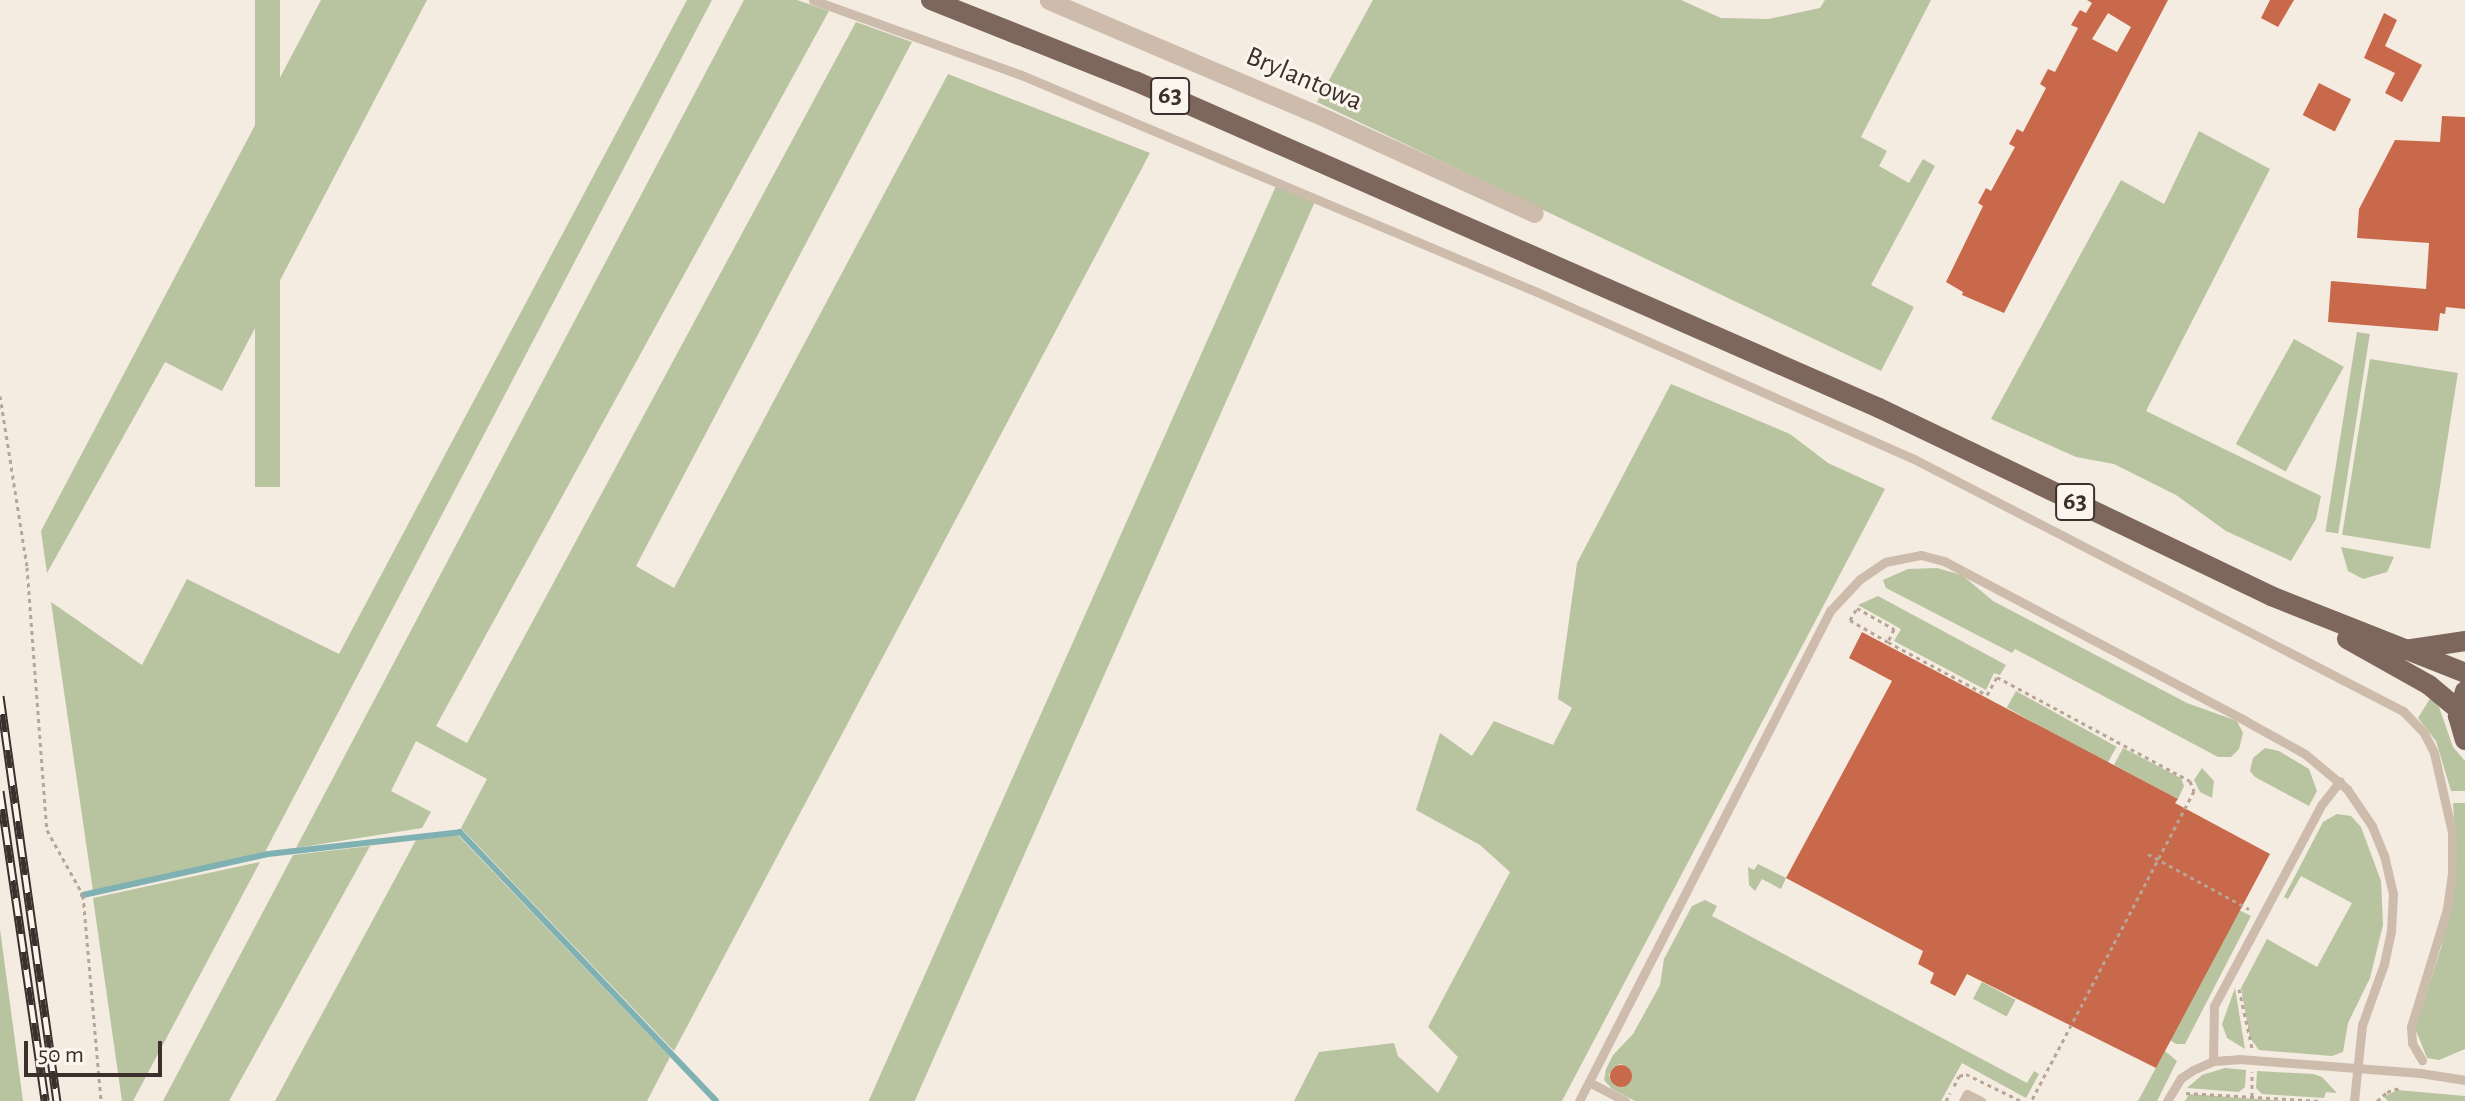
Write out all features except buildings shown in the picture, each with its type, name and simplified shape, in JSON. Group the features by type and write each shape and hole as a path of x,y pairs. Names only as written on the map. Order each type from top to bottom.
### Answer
{"main road":[{"name":"63","path":"931,0 1135,81 1879,408 2271,596 2465,673"},
{"name":"63","path":"2271,596 2429,685 2462,700 2465,740"},
{"path":"2405,650 2465,641"}],"street":[{"name":"Brylantowa","path":"1048,0 1329,120 1535,214"}],"lane":[{"path":"813,0 1019,74 1537,292 1885,446 2403,711 2424,733 2434,753 2452,832 2452,873 2447,909 2411,1027 2412,1043 2422,1060"},
{"path":"1579,1101 1830,611 1885,562 1921,555 1944,561 2305,754 2340,781 2372,826 2384,855 2393,893 2391,931 2384,964 2362,1025 2354,1101"},
{"path":"2213,1061 2214,1006 2322,804 2340,781"},
{"path":"2167,1101 2181,1078 2213,1061 2239,1059 2420,1073 2465,1080"},
{"path":"1589,1082 1625,1101"},
{"path":"1963,1101 1967,1094 1981,1101"}],"path":[{"path":"0,396 27,567 47,830 83,895 101,1101"},
{"path":"1888,642 1894,629 1857,608 1850,620 1888,642 1987,695 1997,677 2190,781 2194,791 2031,1101"},
{"path":"2377,1101 2387,1092 2409,1087"},
{"path":"2182,1101 2187,1092 2322,1101"}],"green space":[{"path":"255,0 280,0 280,487 255,487"},
{"path":"321,0 427,0 222,391 165,362 47,573 41,531"},
{"path":"687,0 712,0 265,852 93,891 51,602 142,665 187,579 339,654"},
{"path":"744,0 797,0 829,11 436,726 467,743 856,22 912,42 636,566 674,588 948,74 1150,153 674,1051 461,828 487,779 416,741 391,791 431,812 422,828 296,848"},
{"path":"1373,0 1681,0 1721,18 1768,19 1820,8 1825,0 1931,0 1861,137 1887,151 1879,166 1909,183 1923,159 1935,166 1871,285 1914,307 1881,371 1317,102"},
{"path":"2199,131 2270,169 2146,411 2321,496 2316,519 2291,561 2226,531 2176,495 2114,464 2076,457 1991,419 2121,180 2164,204"},
{"path":"1276,186 1314,203 915,1101 869,1101"},
{"path":"2357,332 2370,334 2338,534 2325,532"},
{"path":"2294,339 2344,367 2286,472 2236,444"},
{"path":"2370,359 2458,373 2430,549 2342,535"},
{"path":"1671,384 1790,434 1828,463 1885,489 1562,1101 1294,1101 1319,1052 1394,1043 1398,1056 1438,1093 1458,1057 1428,1027 1510,872 1480,845 1416,810 1440,733 1472,756 1494,721 1553,745 1572,708 1558,699 1577,563"},
{"path":"2341,547 2394,557 2387,572 2363,579 2348,571"},
{"path":"1937,568 1962,575 1993,601 2187,703 2237,721 2243,733 2239,749 2231,757 2218,757 2015,649 2012,653 1886,588 1883,580 1908,569"},
{"path":"1878,596 2006,665 2000,675 1994,673 1986,690 1894,641 1901,629 1858,605"},
{"path":"2016,691 2117,747 2107,763 2007,708"},
{"path":"2431,697 2439,707 2453,747 2465,761 2465,791 2451,791 2436,741 2418,718"},
{"path":"2123,748 2181,778 2184,786 2178,799 2114,765"},
{"path":"2265,748 2279,751 2309,769 2317,791 2309,806 2255,777 2250,771 2253,758"},
{"path":"2202,768 2214,781 2212,798 2200,792 2194,780"},
{"path":"2453,803 2465,803 2465,1049 2439,1060 2427,1058 2415,1028 2441,948 2457,871"},
{"path":"2337,814 2351,816 2361,827 2381,881 2383,925 2370,978 2348,1023 2343,1052 2332,1056 2259,1050 2250,1038 2241,988 2267,939 2317,967 2352,903 2301,876 2288,899 2284,897 2323,822"},
{"path":"457,834 670,1057 647,1101 275,1101 416,840"},
{"path":"370,846 229,1101 163,1101 293,855"},
{"path":"260,862 133,1101 122,1101 93,898"},
{"path":"1758,864 1786,878 1781,889 1762,879 1755,891 1749,885 1748,867 1754,870"},
{"path":"1705,900 1717,906 1712,916 2027,1083 2034,1071 2039,1074 2026,1098 1962,1063 1941,1101 1635,1101 1612,1089 1604,1080 1606,1069 1613,1055 1633,1034 1660,985 1664,959 1692,906","holes":["1620,1064 1628,1067 1632,1074 1630,1082 1623,1087 1615,1086 1609,1075 1613,1068"]},
{"path":"2239,910 2251,916 2185,1044 2176,1044 2170,1040"},
{"path":"0,929 23,1101 0,1101"},
{"path":"1982,982 2016,1000 2007,1017 1973,999"},
{"path":"2235,988 2245,1049 2227,1038 2222,1024"},
{"path":"2165,1051 2177,1061 2157,1101 2138,1101"},
{"path":"2225,1068 2246,1070 2245,1087 2239,1092 2187,1088 2202,1075"},
{"path":"2257,1071 2313,1074 2322,1077 2337,1093 2326,1092 2324,1098 2262,1094 2256,1088"},
{"path":"2397,1090 2465,1096 2465,1101 2388,1101 2384,1097"},
{"path":"2189,1094 2242,1098 2286,1101 2185,1101"}],"waterway":[{"path":"83,895 268,854 460,832 716,1101"}],"railway":[{"path":"0,696 57,1101"},
{"path":"0,791 45,1101"}]}
